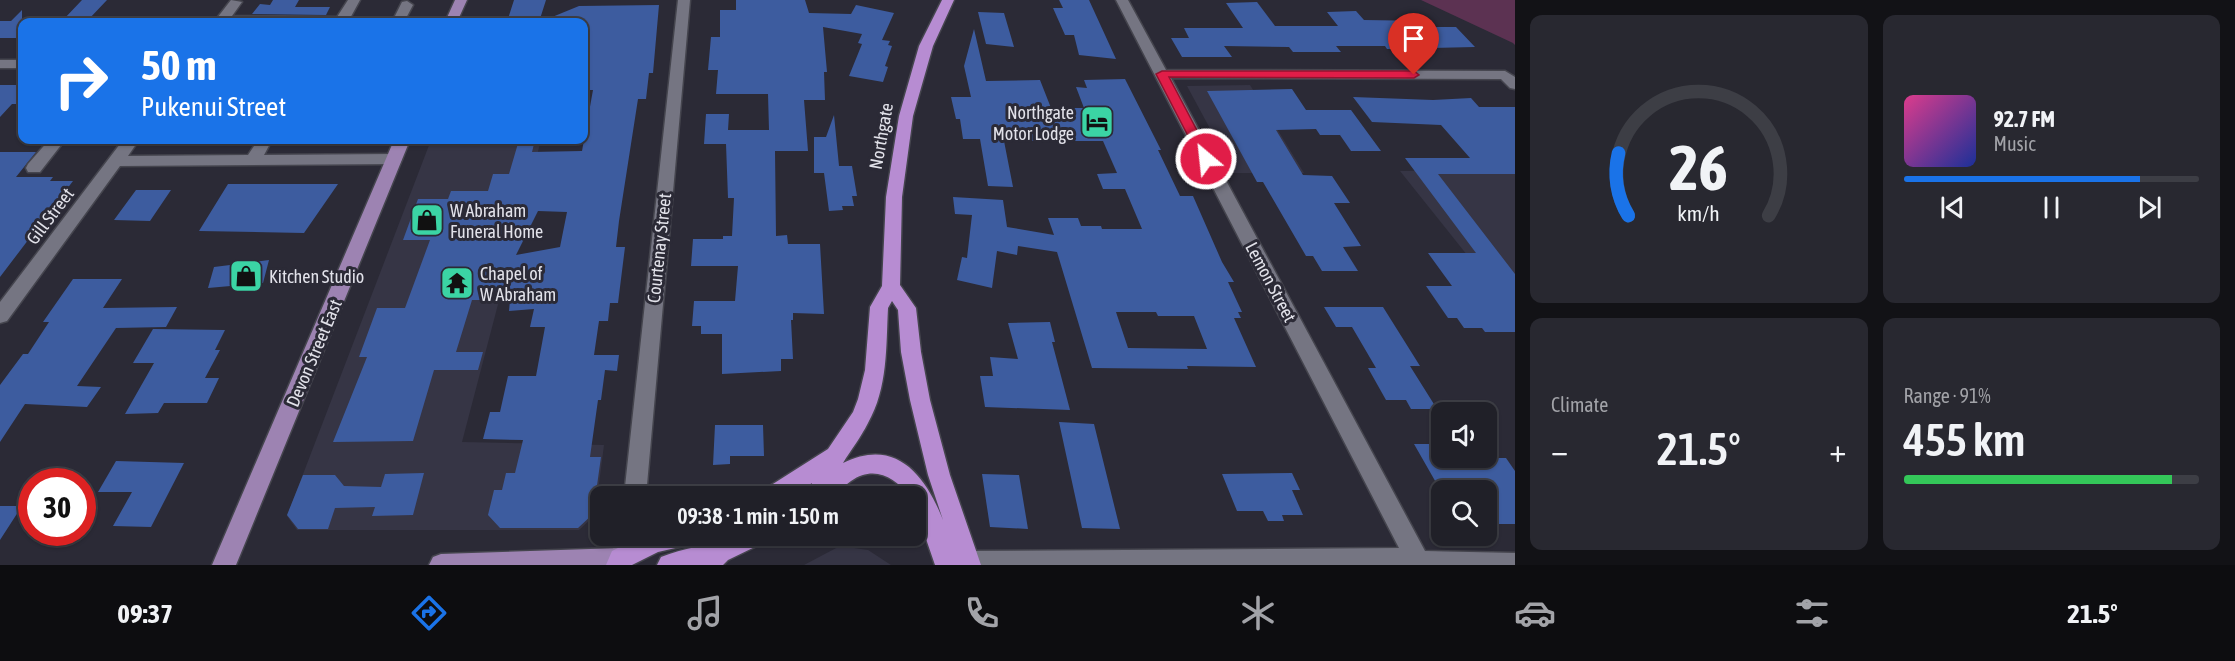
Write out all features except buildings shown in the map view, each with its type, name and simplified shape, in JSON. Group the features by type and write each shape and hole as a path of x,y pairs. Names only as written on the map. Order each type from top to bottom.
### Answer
{"highway":[{"name":"Northgate","path":"820,486 835,456 853,432 868,399 875,370 879,307 891,287 894,197 906,116 926,46 948,0"},
{"path":"891,287 907,308 911,352 920,400 962,564"},
{"path":"788,486 835,456"},
{"path":"829,486 859,466 883,466 898,471 915,486"},
{"path":"926,502 962,564"},
{"path":"626,563 648,546"},
{"path":"669,565 713,559 736,546"}],"main road":[{"path":"453,18 461,0"},
{"name":"Devon Street East","path":"224,565 398,149"},
{"path":"441,565 626,563"}],"street":[{"path":"343,18 354,0"},
{"name":"Courtenay Street","path":"635,486 684,0"},
{"name":"Lemon Street","path":"1122,0 1419,563"},
{"path":"223,18 236,2"},
{"path":"400,18 407,5"},
{"path":"0,64 18,64"},
{"path":"1162,74 1510,80"},
{"path":"34,168 54,144"},
{"name":"Gill Street","path":"0,316 128,144"},
{"path":"253,160 263,144"},
{"path":"115,161 253,160 398,149"},
{"path":"626,563 629,546"},
{"path":"962,564 1086,560 1393,559 1443,564 1515,564"}],"shaded area":[{"path":"1421,0 1515,0 1515,45 1513,43"},
{"path":"1250,85 1304,173 1234,173 1187,86"},
{"path":"429,144 540,144 462,442 604,445 599,486 590,486 590,520 579,530 297,530 287,516"},
{"path":"1515,170 1515,315 1400,171"},
{"path":"840,546 868,550 891,565 804,565"}],"place":[{"name":"Northgate Motor Lodge","path":"1097,122"},
{"name":"W Abraham Funeral Home","path":"427,220"},
{"name":"Kitchen Studio","path":"246,276"},
{"name":"Chapel of W Abraham","path":"457,283"}],"route":[{"path":"1206,159 1162,74 1414,75"}]}
